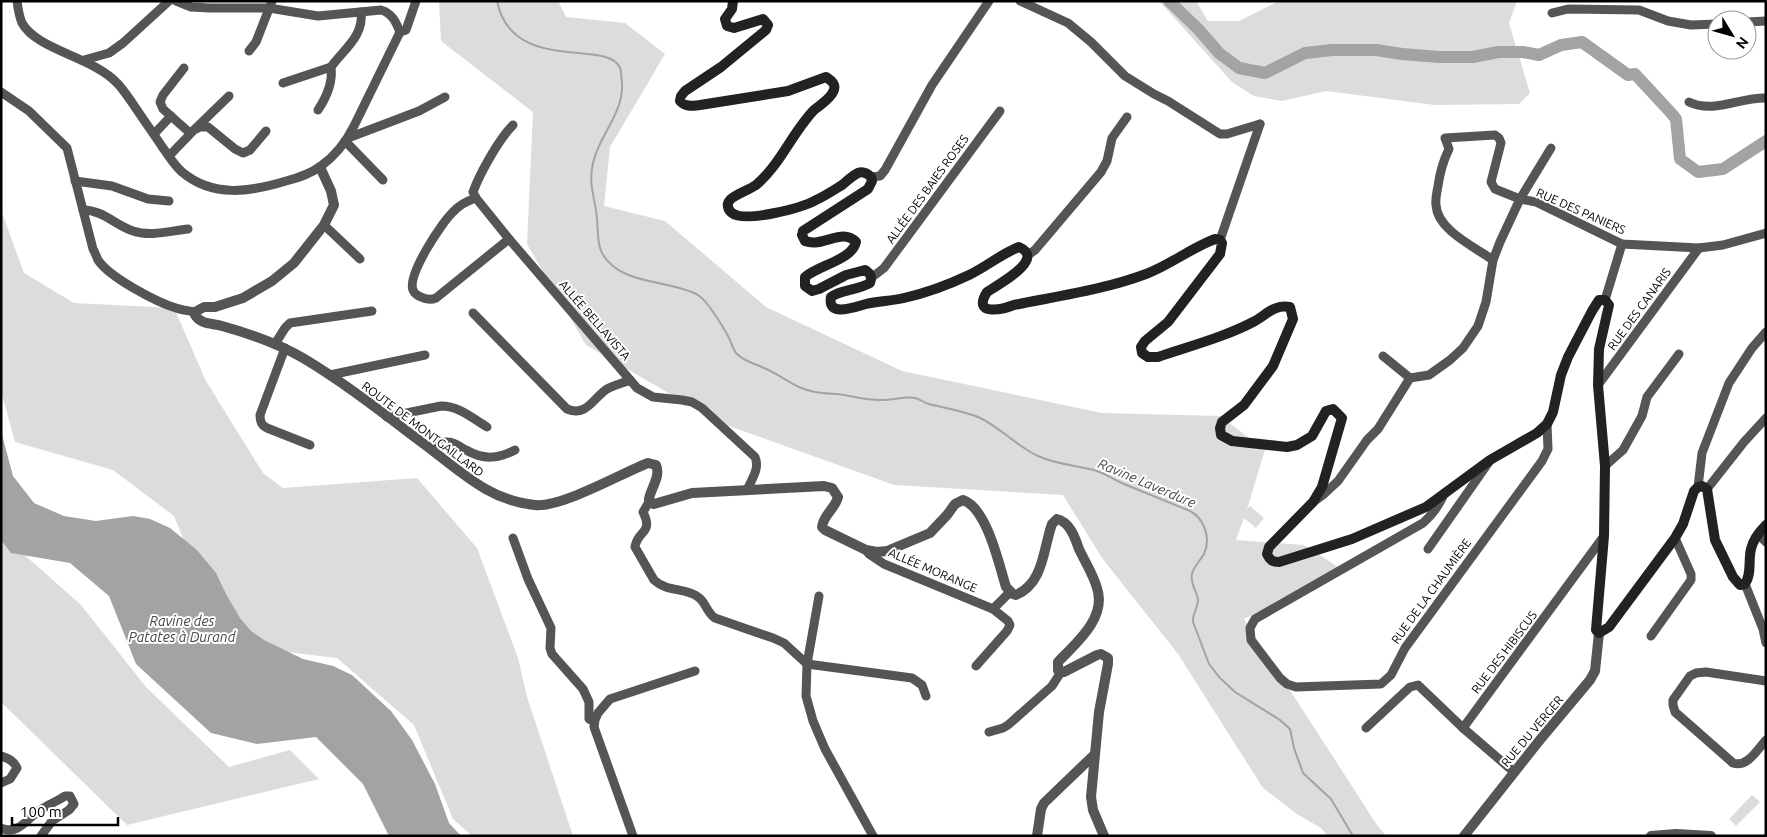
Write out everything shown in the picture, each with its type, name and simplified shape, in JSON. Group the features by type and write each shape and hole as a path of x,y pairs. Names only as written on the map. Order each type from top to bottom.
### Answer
{"main road":[{"path":"733,1 732,9 725,19 727,26 734,28 763,19 768,25 766,30 715,71 685,91 680,101 688,106 700,105 788,91 826,77 832,81 835,87 833,94 808,117 771,168 756,185 730,199 728,204 729,210 739,216 750,216 797,208 821,198 841,186 858,172 866,172 872,181 868,189 807,227 802,235 805,241 812,244 844,235 852,237 856,242 855,249 848,254 811,272 805,277 805,286 812,290 819,289 846,275 865,270 869,273 870,283 860,289 838,292 831,297 830,302 836,310 844,310 922,293 970,274 1010,251 1019,248 1024,249 1028,259 1023,266 987,292 984,302 986,309 1003,309 1014,305 1106,286 1148,273 1210,241 1220,240 1222,248 1220,254 1168,322 1145,340 1141,347 1142,353 1148,357 1158,357 1238,329 1276,306 1290,307 1294,319 1273,366 1244,405 1222,422 1220,428 1221,435 1232,441 1287,447 1297,445 1312,436 1326,411 1333,409 1342,418 1322,487 1313,502 1272,542 1267,554 1270,560 1279,562 1352,539 1426,507 1490,460 1537,433 1547,424 1553,412 1561,375 1568,357 1599,300 1604,300 1609,305 1599,349 1598,385 1605,466 1604,536 1596,630 1599,633 1609,627 1675,538 1694,491 1703,488 1715,540 1733,577 1740,585 1745,584 1749,574 1750,550 1758,534 1766,526"}],"street":[{"path":"17,1 21,20 29,32 41,42 84,60 103,71 118,83 181,171 206,186 225,191 244,191 270,186 306,175 320,167 333,156 347,139 385,66 400,32 406,30 416,1"},
{"path":"84,60 109,53 124,43 169,1"},
{"path":"176,1 191,7 209,8 271,5 323,16 361,12 382,6 400,32"},
{"path":"871,177 880,176 885,170 932,85 989,1"},
{"path":"1020,1 1068,23 1091,42 1125,76 1154,94 1168,100 1220,134 1227,134 1260,124 1220,240"},
{"path":"1632,1 1639,10"},
{"path":"249,51 256,42 271,5"},
{"path":"1552,13 1568,9 1639,10 1668,21 1691,25 1707,24"},
{"path":"283,83 331,67 357,36 362,25 361,12"},
{"path":"318,110 326,96 332,75 331,67"},
{"path":"184,68 160,98 161,106 192,132"},
{"path":"1,92 29,111 67,148 93,249 98,260 105,268 126,284 176,308 195,312 204,307 215,307 243,298 272,281 294,262 324,225 334,205 334,197 320,167"},
{"path":"169,156 229,96"},
{"path":"347,139 419,111 444,97"},
{"path":"1689,102 1698,106 1708,107 1766,98"},
{"name":"ALLÉE DES BAIES ROSES","path":"871,278 884,268 1000,110"},
{"path":"154,134 171,116"},
{"path":"1028,255 1035,250 1101,172 1107,161 1112,138 1127,116"},
{"path":"509,239 436,298 425,299 417,295 413,290 412,285 415,273 435,234 454,210 465,202 476,198 474,192 478,182 505,133 513,125"},
{"path":"192,132 200,127 208,128 235,150 243,153 250,150 266,131"},
{"name":"RUE DES PANIERS","path":"1493,260 1455,235 1436,211 1435,204 1441,168 1449,148 1445,138 1495,135 1501,143 1492,186 1498,191 1520,199 1536,202 1622,244 1699,248 1722,245 1766,233"},
{"path":"347,139 384,180"},
{"path":"1383,356 1410,378 1429,375 1463,348 1478,326 1486,302 1493,260 1500,242 1520,199 1551,148"},
{"path":"75,181 112,186 148,199 169,202"},
{"name":"ALLÉE BELLAVISTA","path":"476,198 637,388 653,397 692,402 702,408 755,456 757,460 756,469 747,490"},
{"path":"83,210 92,210 100,213 132,231 142,233 152,234 188,230"},
{"path":"324,225 360,259"},
{"path":"1604,300 1622,244"},
{"name":"RUE DES CANARIS","path":"1598,385 1699,248"},
{"path":"275,344 290,323 372,311"},
{"name":"ROUTE DE MONTGAILLARD","path":"195,312 197,319 205,324 218,325 252,334 285,348 330,376 387,416 479,486 509,500 536,506 559,503 652,463 656,465 658,472 650,490 649,502"},
{"path":"473,313 567,409 577,412 586,409 607,390 630,380"},
{"path":"1703,488 1702,453 1729,383 1752,348 1766,332"},
{"path":"285,348 260,415 261,424 310,445"},
{"path":"1605,466 1623,450 1642,416 1647,397 1679,354"},
{"path":"330,376 425,355"},
{"path":"1313,502 1338,480 1367,440 1378,429 1410,378"},
{"path":"387,416 450,406 487,427"},
{"path":"1703,488 1766,418"},
{"name":"RUE DE LA CHAUMIÈRE","path":"1444,494 1440,505 1423,523 1255,619 1250,628 1250,640 1280,678 1296,688 1380,684 1391,675 1405,648 1542,461 1548,449 1547,424"},
{"path":"429,448 442,442 449,442 474,454 489,458 506,455 515,450"},
{"path":"1428,549 1490,460"},
{"path":"926,696 922,685 912,678 807,664 784,643 762,633 715,618 708,613 702,600 697,596 664,588 654,580 635,547 637,540 647,527 648,521 643,512 649,502 657,503 692,493 824,486 832,488 837,494 838,500 825,517 822,527 829,533 866,550 877,552 887,551 930,533 955,504 964,500 973,506 986,525 1006,588 1016,595 1030,586 1040,570 1052,524 1058,519 1065,522 1073,535 1098,588 1099,600 1094,620 1058,662 1058,670 1061,672"},
{"path":"1758,534 1766,542"},
{"name":"RUE DES HIBISCUS","path":"1463,728 1604,536"},
{"path":"513,538 528,579 552,628 550,648 552,654 583,689 589,702 589,719 594,722"},
{"path":"1651,636 1691,580 1691,574 1675,538"},
{"name":"ALLÉE MORANGE","path":"866,550 884,564 993,609 1008,621 1010,625 1007,631 976,666"},
{"path":"1745,584 1763,629 1766,643"},
{"path":"993,609 1010,592"},
{"path":"819,596 807,664 806,696 813,721 825,749 873,836"},
{"name":"RUE DU VERGER","path":"1464,836 1590,680 1595,671 1599,633"},
{"path":"989,732 1008,725 1052,686 1061,672 1097,655 1101,654 1108,658 1094,755 1092,804 1104,836"},
{"path":"633,836 594,727 594,722 599,712 610,699 694,671"},
{"path":"1766,681 1706,672 1696,673 1690,676 1676,696 1673,705 1675,712 1733,763 1738,765 1746,762 1766,740"},
{"path":"1366,728 1410,687 1418,685 1463,728 1514,772"},
{"path":"1036,836 1041,809 1044,804 1094,755"},
{"path":"1,756 14,762 17,768 10,779 1,783"},
{"path":"1,828 6,830 14,829 24,825 37,812 65,796 70,796 74,804 73,808 52,821 41,836"},
{"path":"1651,836 1711,836"}],"shaded area":[{"path":"439,1 558,1 566,17 625,23 665,54 610,147 604,206 665,221 766,307 902,371 1102,413 1220,416 1265,450 1247,509 1250,506 1264,518 1256,528 1244,518 1236,540 1304,545 1343,570 1244,619 1377,825 1386,836 1328,836 1321,828 1297,814 1263,788 1178,654 1102,558 1063,495 894,485 718,422 586,345 527,244 533,112 441,41"},
{"path":"1159,1 1196,1 1208,21 1239,21 1279,1 1517,1 1509,23 1530,93 1519,104 1435,105 1326,91 1282,101 1254,96 1232,82"},
{"path":"1,210 24,273 74,303 174,308 206,381 263,473 283,488 417,478 477,548 518,658 527,697 573,836 472,836 453,819 414,725 337,658 227,645 174,516 113,470 15,442 1,391"},
{"path":"1,534 81,605 146,687 229,767 290,750 319,779 127,825 1,702"},
{"path":"1752,795 1760,802 1736,826 1729,819"}],"water":[{"name":"Ravine des Patates à Durand","path":"1,431 13,476 34,503 64,516 96,521 133,516 150,519 170,528 197,550 216,573 240,618 251,631 264,640 303,659 333,666 352,675 391,711 412,740 435,784 449,823 461,836 389,836 363,784 316,737 257,744 211,733 136,664 109,596 70,563 11,553 1,540"}],"waterway":[{"name":"Ravine Laverdure","path":"497,1 506,24 521,38 539,47 598,55 612,60 620,68 622,94 615,114 596,153 591,178 599,245 610,264 633,277 673,286 698,295 707,303 716,316 740,357 799,387 816,392 871,400 915,398 960,411 978,417 993,425 1022,447 1038,456 1100,472 1190,511 1200,519 1207,536 1207,542 1204,554 1192,574 1192,581 1198,600 1193,622 1209,664 1235,692 1280,720 1290,729 1294,748 1303,773 1331,799 1353,836"},
{"path":"1169,1 1199,30 1219,53 1239,68 1265,73 1305,53 1332,50 1376,50 1439,57 1473,57 1498,52 1523,52 1539,55 1561,45 1582,42 1628,75 1635,74 1672,114 1676,119 1680,159 1698,172 1723,169 1766,141"}]}
